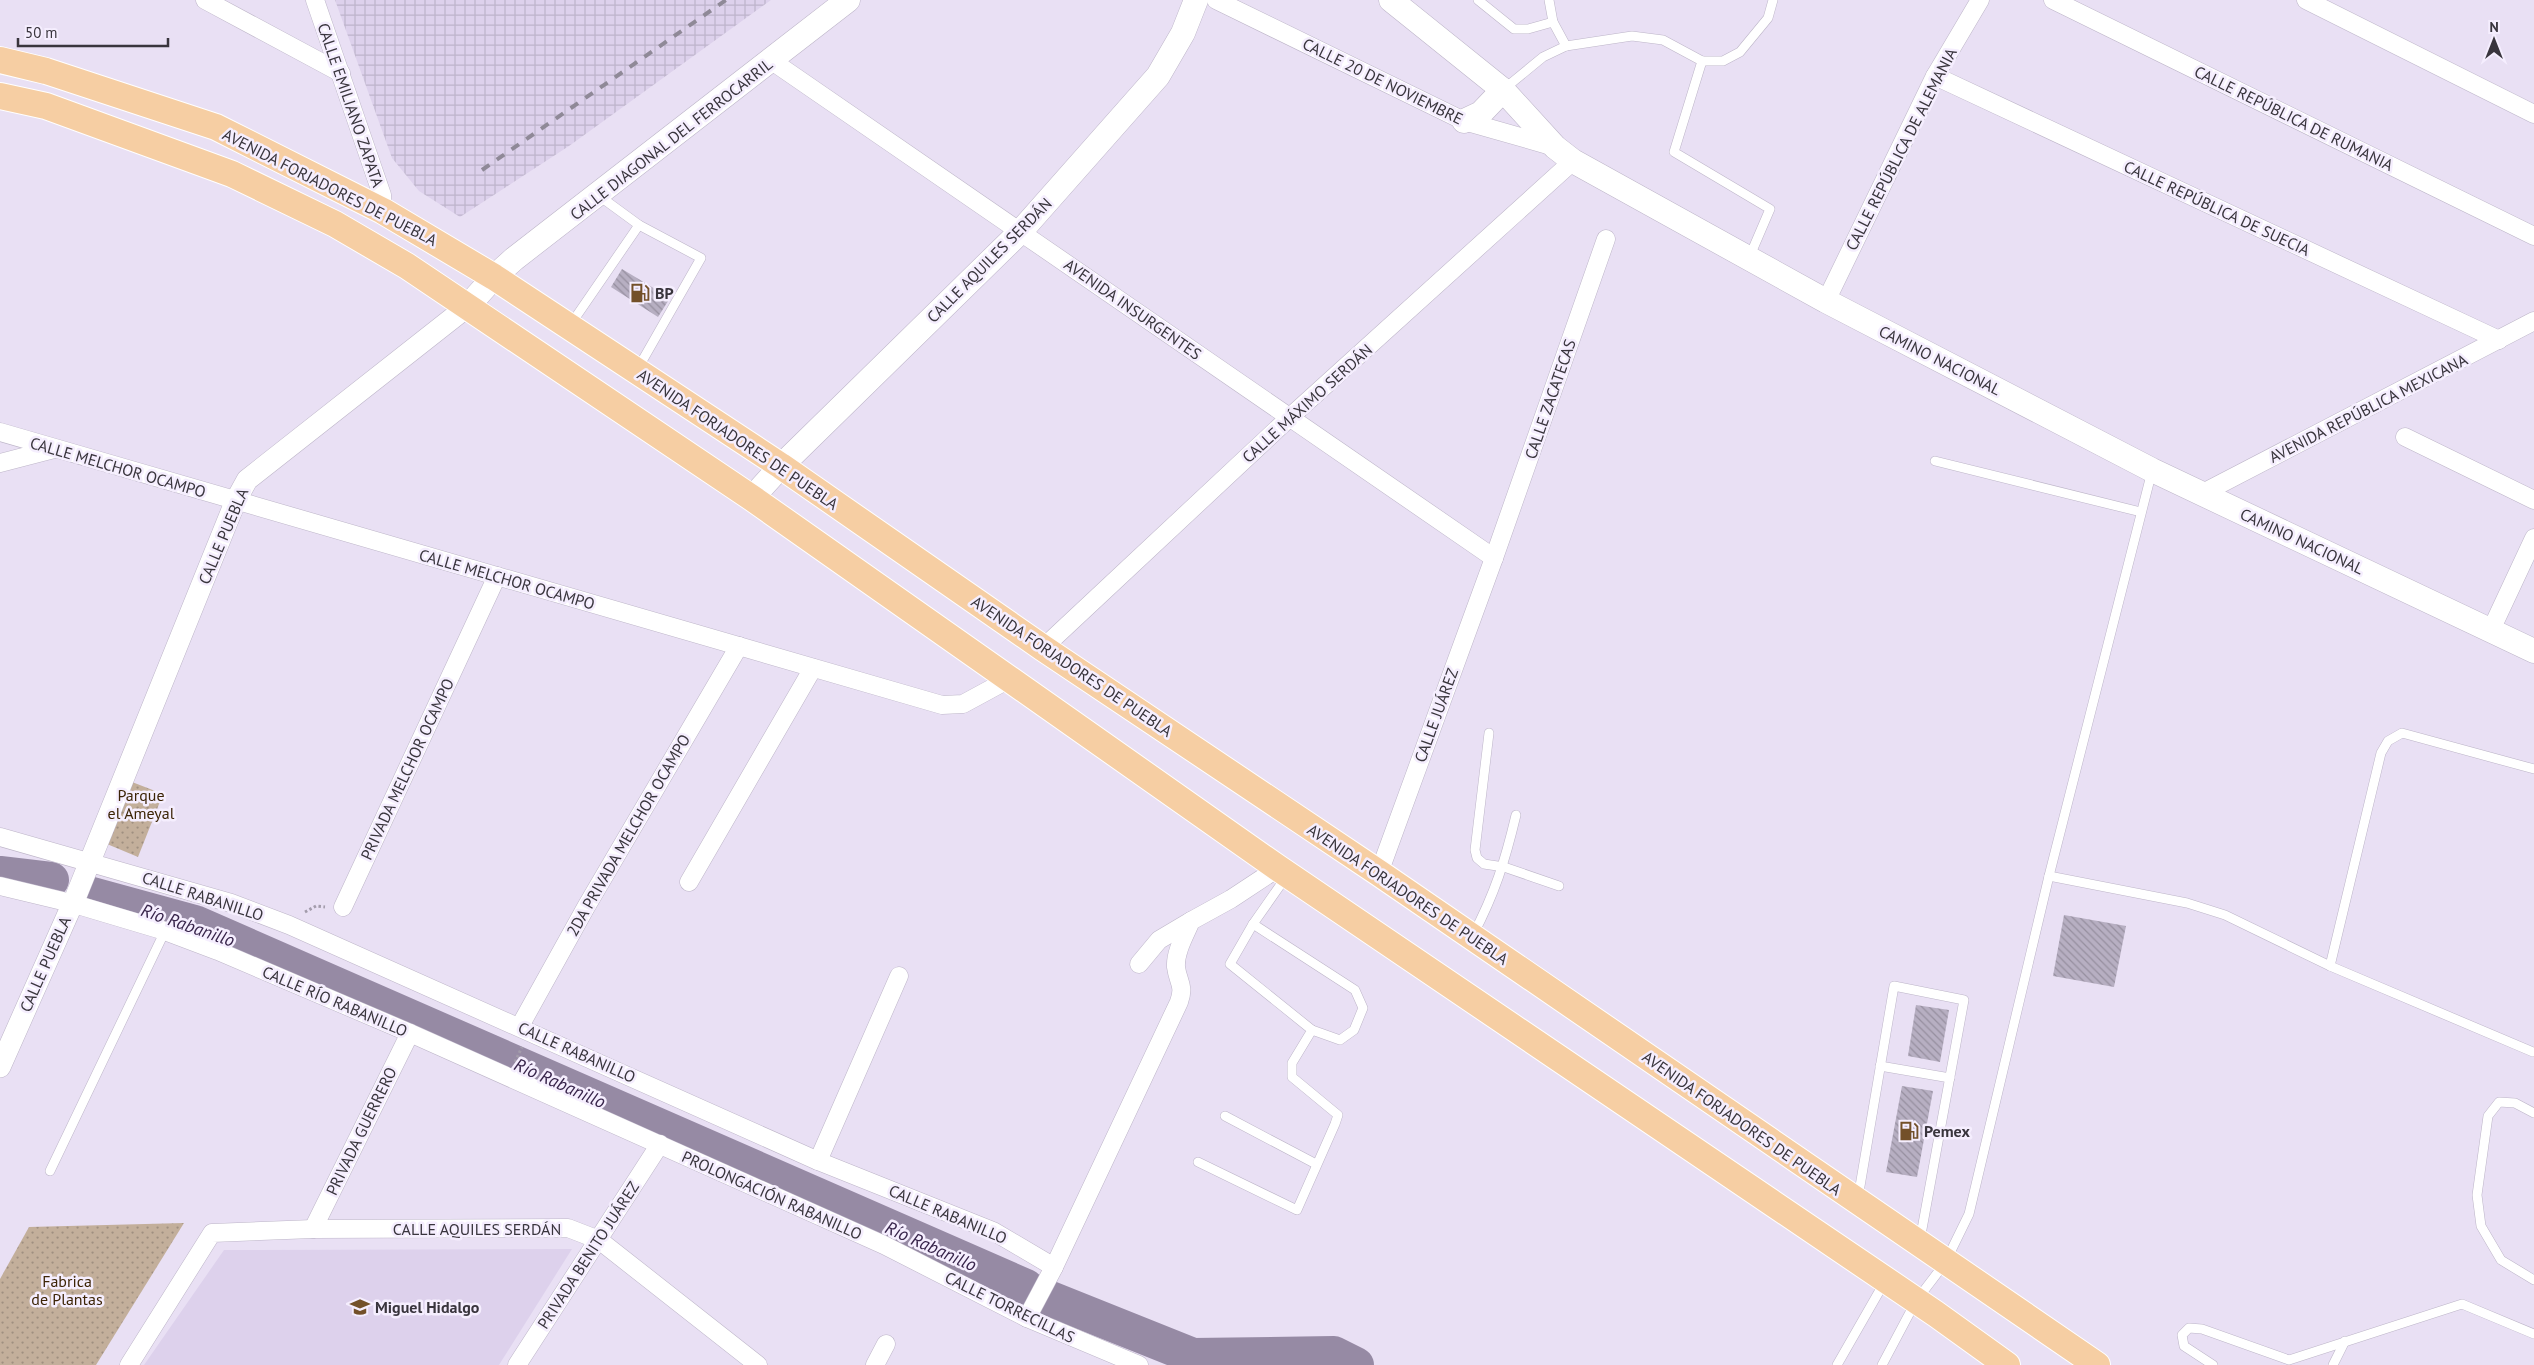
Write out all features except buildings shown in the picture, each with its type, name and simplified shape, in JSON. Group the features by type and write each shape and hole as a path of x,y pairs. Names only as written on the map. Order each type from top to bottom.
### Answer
{"main road":[{"name":"CALLE DIAGONAL DEL FERROCARRIL","path":"494,277 848,0"},
{"name":"CALLE AQUILES SERDÁN","path":"752,498 781,466 1021,231 1158,76 1183,33 1196,0"},
{"name":"CAMINO NACIONAL","path":"1391,0 1503,90 1564,154 1826,301 2152,470 2534,651"},
{"name":"AVENIDA FORJADORES DE PUEBLA","path":"0,60 46,71 216,127 383,211 494,277 781,466 1044,648 1379,873 1945,1263 2097,1365"},
{"path":"1464,121 1481,113 1503,90"},
{"name":"AVENIDA FORJADORES DE PUEBLA","path":"0,96 46,106 232,174 335,224 401,262 752,498 1282,871 1886,1280 1992,1358"},
{"name":"CALLE PUEBLA","path":"468,306 494,277"}],"street":[{"path":"205,0 341,73"},
{"name":"CALLE EMILIANO ZAPATA","path":"315,0 382,195 383,211"},
{"name":"CALLE 20 DE NOVIEMBRE","path":"1216,0 1464,121 1564,154"},
{"name":"CALLE REPÚBLICA DE ALEMANIA","path":"1826,301 1934,76 1980,0"},
{"name":"CALLE REPÚBLICA DE RUMANIA","path":"2054,0 2534,236"},
{"path":"2306,0 2534,114"},
{"name":"AVENIDA INSURGENTES","path":"772,61 1494,558"},
{"name":"CALLE REPÚBLICA DE SUECIA","path":"1934,76 2499,340"},
{"name":"CALLE MÁXIMO SERDÁN","path":"1044,648 1289,418 1564,154"},
{"name":"CALLE ZACATECAS","path":"1494,558 1606,239"},
{"name":"CALLE PUEBLA","path":"0,1067 90,861 236,500 247,480 468,306"},
{"name":"AVENIDA REPÚBLICA MEXICANA","path":"2201,494 2534,321"},
{"name":"CALLE MELCHOR OCAMPO","path":"0,432 814,668 952,706 963,704 1010,678"},
{"path":"2404,437 2534,500"},
{"path":"0,463 54,448"},
{"path":"2491,630 2534,538"},
{"name":"CALLE JUÁREZ","path":"1379,873 1494,558"},
{"name":"PRIVADA MELCHOR OCAMPO","path":"344,907 496,576"},
{"name":"2DA PRIVADA MELCHOR OCAMPO","path":"520,1026 586,907 739,646"},
{"path":"689,882 814,668"},
{"path":"0,837 90,861"},
{"name":"CALLE RABANILLO","path":"90,861 230,903 289,925 520,1026 818,1161 994,1231 1054,1267"},
{"path":"1139,964 1159,940 1282,871"},
{"name":"CALLE RÍO RABANILLO","path":"0,886 71,903 165,931 218,950 660,1144"},
{"path":"1027,1318 1054,1267 1180,1002 1183,989 1176,968 1177,959 1191,921"},
{"path":"818,1161 899,976"},
{"name":"PRIVADA GUERRERO","path":"313,1229 410,1033"},
{"name":"PRIVADA BENITO JUÁREZ","path":"516,1365 660,1144"},
{"name":"PROLONGACIÓN RABANILLO","path":"660,1144 884,1245"},
{"name":"CALLE AQUILES SERDÁN","path":"129,1365 212,1233 313,1229 568,1228 599,1240 758,1365"},
{"name":"CALLE TORRECILLAS","path":"884,1245 1027,1318 1139,1365"},
{"path":"874,1365 886,1344"}],"lane":[{"path":"1478,0 1514,29 1528,29 1553,22"},
{"path":"1549,0 1553,22 1566,46"},
{"path":"1503,90 1543,57 1566,46 1632,36 1663,40 1702,61 1723,61 1740,52 1768,18 1773,0"},
{"path":"1702,61 1674,152 1770,209 1748,258"},
{"path":"598,195 639,225 701,258 636,371"},
{"path":"569,327 639,225"},
{"path":"1934,462 2141,512"},
{"path":"1882,1365 1916,1301 1945,1263 1969,1214 2049,876 2152,470"},
{"path":"1489,733 1475,850 1477,858 1484,864 1504,867 1559,886"},
{"path":"2330,966 2382,753 2388,741 2402,733 2534,769"},
{"path":"1472,937 1490,903 1504,867 1516,815"},
{"path":"1252,924 1355,990 1363,1008 1354,1030 1340,1040 1312,1030 1230,964 1252,924 1282,871"},
{"path":"2049,876 2187,903 2224,915 2330,966 2533,1052"},
{"path":"50,1171 165,931"},
{"path":"1857,1202 1894,986 1964,1000 1919,1245"},
{"path":"1198,1162 1297,1210 1338,1115 1292,1077 1292,1063 1312,1030"},
{"path":"1880,1066 1950,1078"},
{"path":"2534,1113 2515,1103 2499,1102 2488,1116 2477,1195 2481,1226 2501,1260 2534,1280"},
{"path":"1225,1116 1316,1164"},
{"path":"1837,1365 1886,1280"},
{"path":"2213,1365 2184,1346 2182,1335 2189,1328 2202,1329 2288,1362 2345,1341 2462,1304 2534,1334"},
{"path":"2333,1365 2345,1341"}],"path":[{"path":"289,925 316,906 344,907"},
{"path":"512,1068 523,1046"}],"shaded area":[{"path":"335,0 771,0 569,146 460,217 419,191 392,158"},
{"name":"Miguel Hidalgo","path":"572,1249 499,1365 144,1365 224,1250"}],"green space":[{"name":"Parque el Ameyal","path":"132,782 163,794 138,857 107,844"},
{"name":"Fabrica de Plantas","path":"184,1223 96,1365 0,1365 0,1279 29,1227"}],"waterway":[{"name":"Río Rabanillo","path":"0,874 51,880"},
{"name":"Río Rabanillo","path":"89,894 195,923 1026,1287"},
{"name":"Río Rabanillo","path":"1048,1298 1193,1356 1334,1354 1356,1365"}],"railway":[{"path":"482,170 726,0"}],"place":[{"name":"BP","path":"640,293"},
{"name":"Pemex","path":"1909,1131"},
{"name":"Miguel Hidalgo","path":"360,1307"}]}
